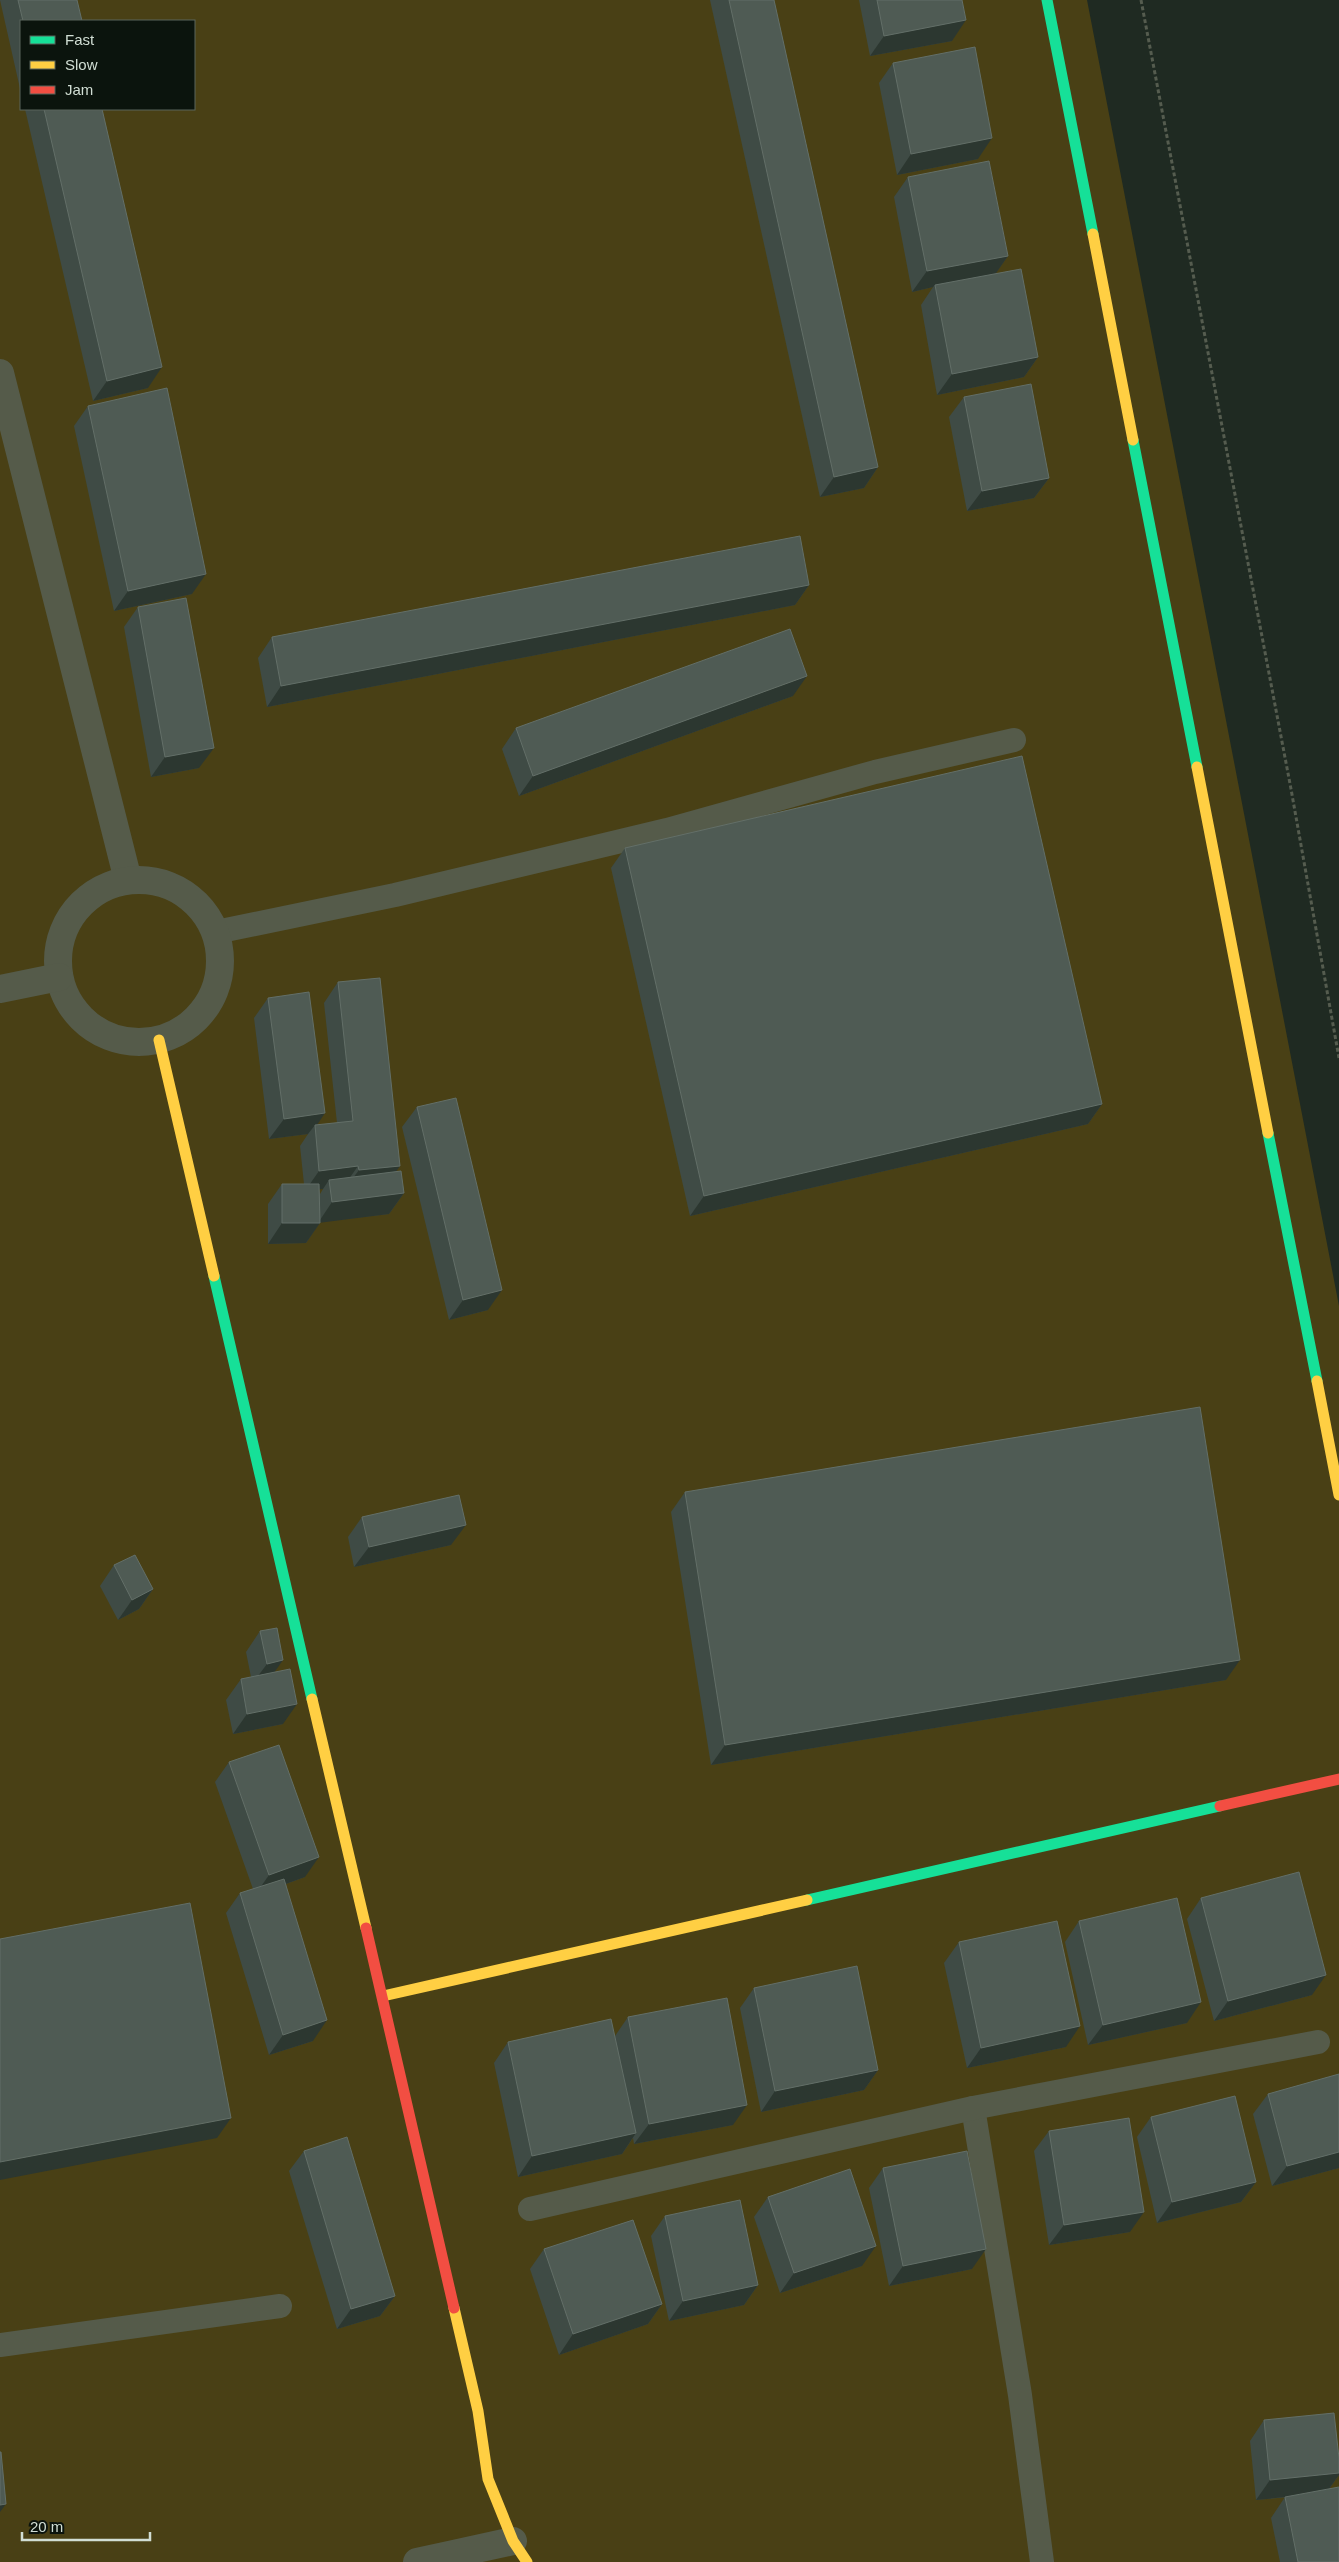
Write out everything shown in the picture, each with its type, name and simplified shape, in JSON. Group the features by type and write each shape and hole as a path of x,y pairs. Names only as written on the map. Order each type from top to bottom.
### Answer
{"street":[{"path":"1046,0 1339,1495"},
{"path":"0,374 128,880"},
{"path":"128,880 156,881 181,891 202,908 216,932 221,959 217,986 204,1010 184,1029 159,1040 133,1042 106,1037 84,1023 68,1002 59,977 58,950 65,925 81,904 103,888 128,880"},
{"path":"0,989 59,977"},
{"path":"159,1040 383,1996 478,2411 488,2478 520,2551 416,2562"},
{"path":"383,1996 1339,1779"}],"lane":[{"path":"216,932 415,891 667,830 875,772 1014,740"},
{"path":"530,2209 973,2108 1318,2042"},
{"path":"973,2108 1020,2395 1042,2562"},
{"path":"0,2345 280,2306"}],"path":[{"path":"1141,0 1288,769 1339,1058"}],"shaded area":[{"path":"0,0 1087,0 1339,1306 1339,2562 0,2562"}],"building":[{"path":"18,0 77,0 82,20 23,20"},
{"path":"729,0 774,0 878,467 834,477"},
{"path":"877,0 962,0 966,20 884,36"},
{"path":"975,47 992,138 911,154 893,63"},
{"path":"44,110 102,110 162,367 107,381"},
{"path":"989,161 1008,256 927,271 908,177"},
{"path":"1021,269 1038,357 952,374 935,285"},
{"path":"1031,384 1049,478 982,491 964,397"},
{"path":"167,388 206,574 128,591 88,406"},
{"path":"800,536 809,585 281,686 272,637"},
{"path":"186,598 214,748 165,757 138,607"},
{"path":"790,629 807,676 533,776 516,728"},
{"path":"1022,756 1102,1104 704,1196 625,848"},
{"path":"380,978 400,1166 359,1170 358,1166 319,1171 315,1125 353,1121 338,982"},
{"path":"309,992 325,1113 284,1119 268,998"},
{"path":"456,1098 502,1290 463,1300 417,1107"},
{"path":"401,1171 404,1193 332,1202 329,1180"},
{"path":"282,1184 319,1184 320,1223 282,1223"},
{"path":"1200,1407 1240,1660 725,1745 685,1492"},
{"path":"459,1495 466,1525 369,1547 362,1517"},
{"path":"135,1555 153,1589 132,1600 114,1565"},
{"path":"277,1628 283,1660 267,1664 260,1631"},
{"path":"290,1669 297,1704 247,1714 241,1679"},
{"path":"279,1745 319,1857 269,1875 229,1762"},
{"path":"1299,1872 1326,1975 1228,2001 1201,1898"},
{"path":"284,1879 327,2020 283,2035 240,1893"},
{"path":"1177,1898 1201,2002 1103,2025 1079,1921"},
{"path":"190,1903 231,2118 0,2162 0,1939"},
{"path":"1057,1921 1080,2026 981,2048 959,1942"},
{"path":"857,1966 878,2070 775,2091 754,1988"},
{"path":"727,1998 747,2105 649,2124 628,2017"},
{"path":"611,2019 636,2133 532,2156 508,2042"},
{"path":"1339,2074 1339,2152 1287,2166 1268,2094"},
{"path":"1235,2096 1256,2182 1172,2202 1151,2117"},
{"path":"1129,2118 1144,2212 1064,2225 1049,2131"},
{"path":"347,2137 395,2296 351,2309 304,2151"},
{"path":"967,2151 986,2249 903,2266 883,2168"},
{"path":"850,2169 876,2246 794,2273 768,2197"},
{"path":"740,2200 758,2285 683,2301 665,2216"},
{"path":"633,2220 662,2304 573,2334 544,2249"},
{"path":"1334,2413 1339,2473 1270,2480 1264,2420"},
{"path":"0,2452 6,2504 0,2505"},
{"path":"1339,2487 1339,2562 1298,2562 1285,2497"}],"traffic: fast":[{"path":"1047,0 1093,234"},
{"path":"1133,440 1197,767"},
{"path":"1268,1133 1317,1381"},
{"path":"214,1276 312,1699"},
{"path":"807,1900 1220,1806"}],"traffic: slow":[{"path":"1093,234 1133,440"},
{"path":"1197,767 1268,1133"},
{"path":"159,1040 214,1276"},
{"path":"1317,1381 1339,1495"},
{"path":"312,1699 366,1928"},
{"path":"383,1996 807,1900"},
{"path":"454,2308 478,2411 488,2479 513,2541 527,2562"}],"traffic: jam":[{"path":"1220,1806 1339,1779"},
{"path":"366,1928 454,2308"}]}
